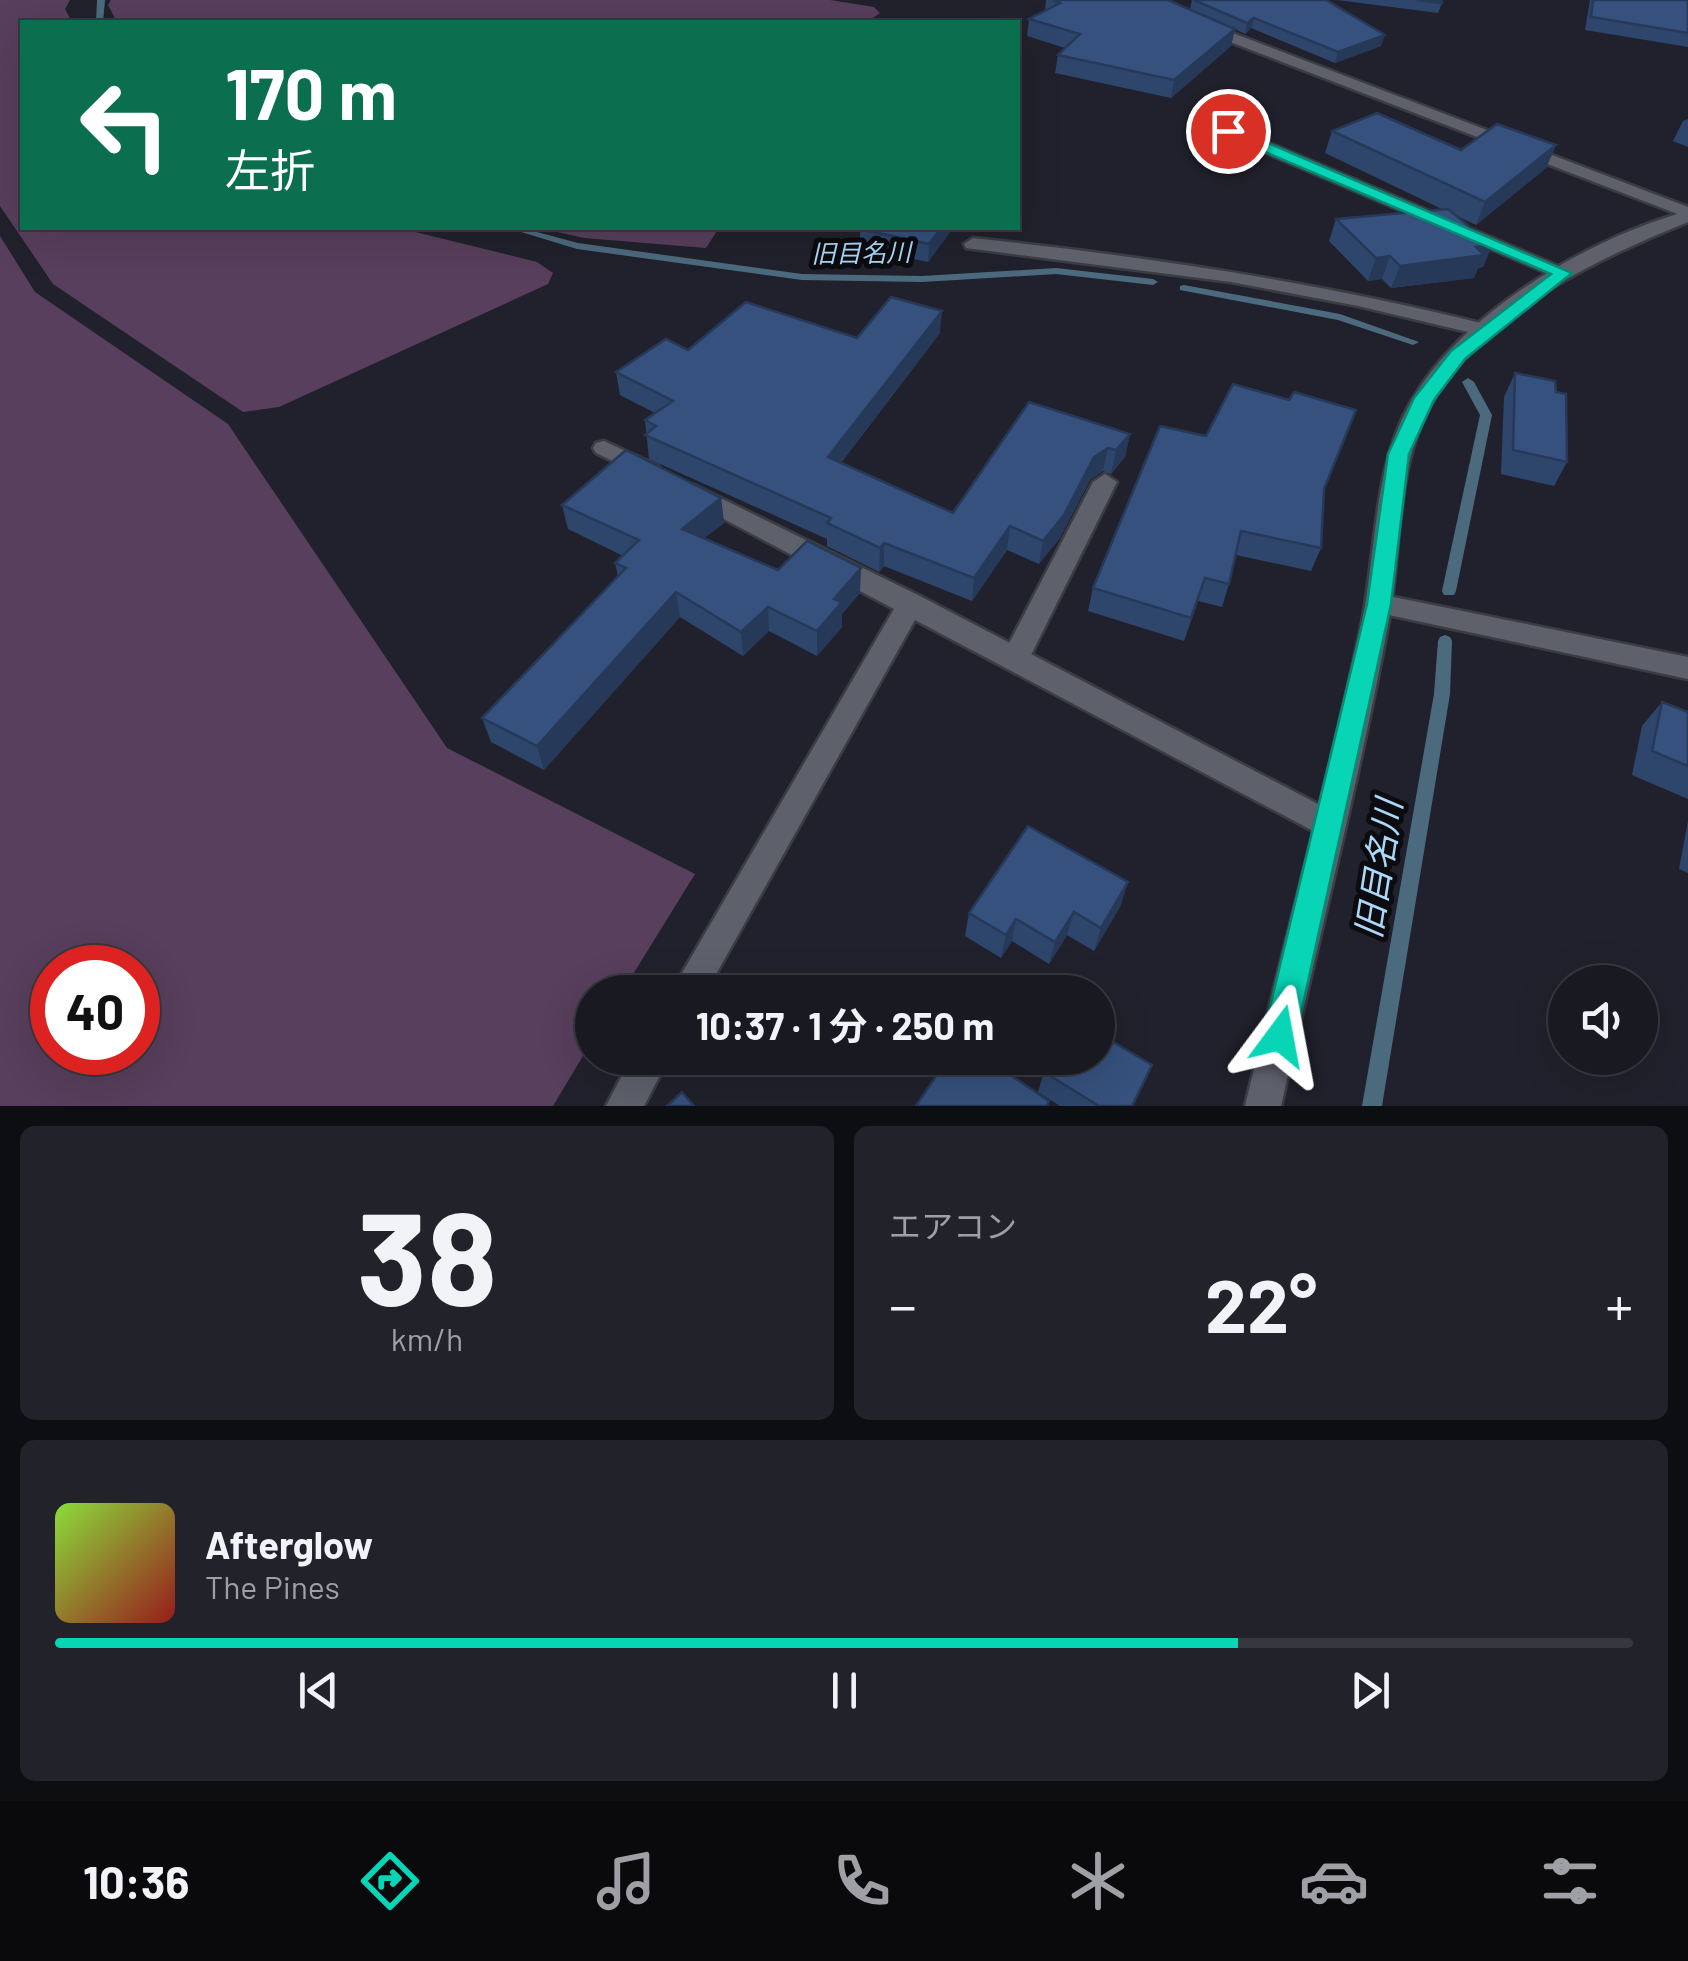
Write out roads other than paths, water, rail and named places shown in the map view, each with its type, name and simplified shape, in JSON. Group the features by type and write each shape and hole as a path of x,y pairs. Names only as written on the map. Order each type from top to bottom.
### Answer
{"street":[{"path":"1151,0 1216,32 1688,214"},
{"path":"1228,131 1564,273"},
{"path":"1263,1106 1379,604 1398,454 1424,398 1485,330 1564,273 1604,250 1688,214"},
{"path":"974,244 1174,265 1403,308 1485,330"},
{"path":"604,448 911,603 1328,824"},
{"path":"1015,659 1105,482"},
{"path":"698,975 911,603"},
{"path":"1379,604 1688,668"},
{"path":"624,1106 641,1075"}],"waterway":[{"name":"旧目名川","path":"100,20 101,0"},
{"name":"旧目名川","path":"520,230 577,246 802,277 922,279 1056,271 1153,282"},
{"name":"旧目名川","path":"1184,288 1340,317 1413,342"},
{"name":"旧目名川","path":"1449,591 1486,415 1468,382"},
{"name":"旧目名川","path":"1372,1106 1442,694 1445,641"}]}
